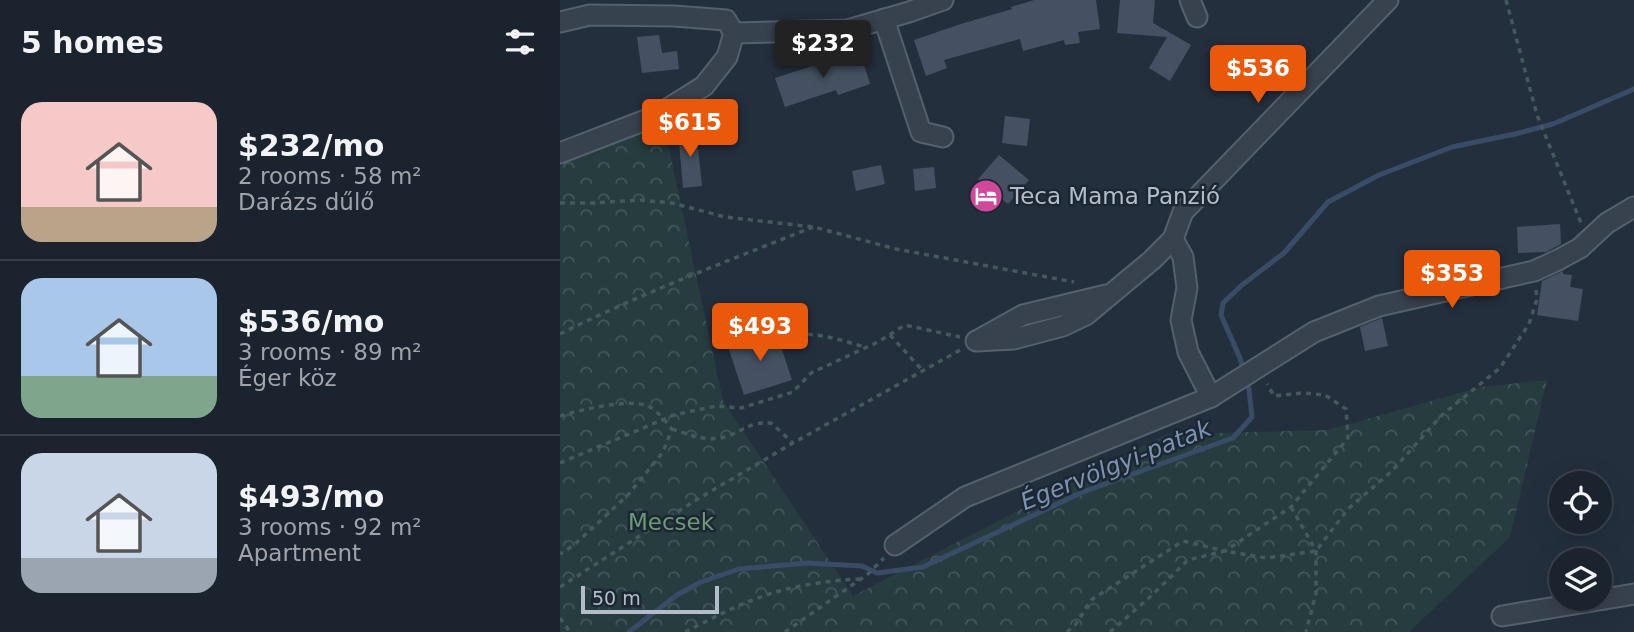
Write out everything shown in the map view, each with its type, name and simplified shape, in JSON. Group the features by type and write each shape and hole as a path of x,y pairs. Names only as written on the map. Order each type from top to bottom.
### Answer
{"street":[{"path":"734,33 847,30 943,0"},
{"path":"976,341 1014,339 1063,326 1086,315 1173,239 1183,212 1388,0"},
{"path":"560,22 590,15 674,16 726,20 734,33 727,57 704,86 656,116 560,153"},
{"path":"884,19 920,132 943,137"},
{"path":"895,545 965,497 1211,397 1314,332 1380,306 1534,271 1580,248 1607,223 1634,207"},
{"path":"1173,239 1182,257 1187,288 1181,320 1188,352 1211,397"},
{"path":"1502,616 1634,594"}],"path":[{"path":"1506,0 1537,115 1588,240"},
{"path":"560,202 672,202 725,217 814,227 896,249 1031,275"},
{"path":"560,334 656,289 814,227"},
{"path":"1067,632 1076,624 1091,600 1183,541 1267,558 1317,551 1348,509 1392,471 1442,415 1500,368 1529,324 1537,299 1534,271"},
{"path":"560,463 663,419 716,406 741,408 793,392 811,373 866,348 905,325 976,341"},
{"path":"778,336 794,333 833,337 866,348"},
{"path":"890,335 923,371"},
{"path":"560,587 793,443 976,341"},
{"path":"1110,632 1188,560 1225,551 1292,507 1348,438 1346,409 1325,395 1302,393 1274,396 1249,373"},
{"path":"560,416 635,403 651,407 672,429 692,436 714,439 756,423 771,423 793,443"},
{"path":"560,554 574,545 628,495 663,452 672,429"},
{"path":"1292,507 1317,551 1316,593 1306,632"},
{"path":"785,632 878,565"},
{"path":"685,632 724,611 766,594 860,579"},
{"path":"560,618 570,632"}],"green space":[{"name":"Mecsek","path":"663,121 723,401 853,596 1167,434 1328,430 1481,387 1547,380 1510,537 1409,632 560,632 560,165"}],"building":[{"path":"1034,0 1096,0 1100,29 1078,32 1080,43 1065,45 1064,40 1023,51 1020,39 944,60 947,68 926,76 914,40"},
{"path":"1120,0 1155,0 1153,23 1191,45 1170,81 1149,68 1167,37 1117,33"},
{"path":"659,35 662,53 677,51 679,69 642,73 637,37"},
{"path":"861,55 870,84 838,95 836,90 785,107 775,78 843,56 849,59"},
{"path":"1005,116 1030,119 1027,146 1002,143"},
{"path":"696,129 702,186 683,188 678,131"},
{"path":"999,155 1029,180 1008,204 978,179"},
{"path":"881,165 885,184 856,191 852,171"},
{"path":"934,167 936,188 915,191 913,169"},
{"path":"1560,224 1561,244 1546,252 1518,253 1517,227"},
{"path":"1563,271 1563,274 1572,275 1570,287 1583,289 1578,321 1537,315 1542,281"},
{"path":"1382,318 1388,346 1365,351 1360,327"},
{"path":"776,331 792,380 744,395 728,347"}],"waterway":[{"name":"Égervölgyi-patak","path":"1244,372 1221,315 1223,303 1284,253 1328,202 1379,175 1452,147 1553,124 1634,89"},
{"name":"Égervölgyi-patak","path":"629,632 677,595 701,582 739,569 807,563 862,566 877,573 923,567 1083,492 1233,438 1252,417 1247,381"}],"place":[{"name":"Teca Mama Panzió","path":"986,196"}]}
